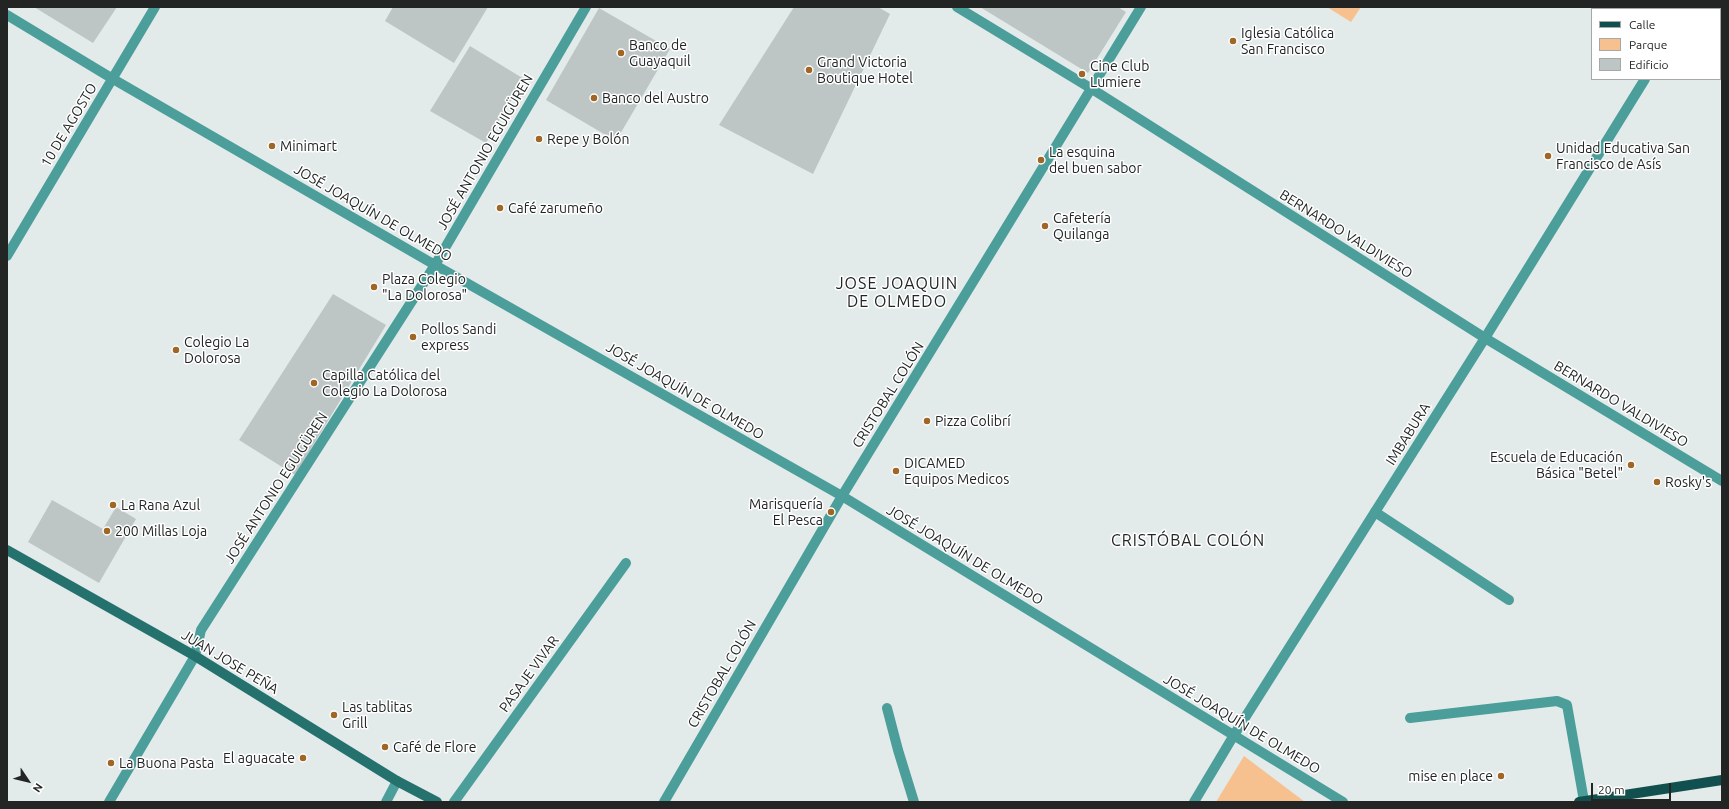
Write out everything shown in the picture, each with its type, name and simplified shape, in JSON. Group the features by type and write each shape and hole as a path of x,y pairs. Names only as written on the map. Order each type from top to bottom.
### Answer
{"main road":[{"path":"1581,802 1722,780"}],"street":[{"name":"10 DE AGOSTO","path":"7,256 155,7"},
{"name":"JOSÉ ANTONIO EGUIGÜREN","path":"110,802 196,656 201,630 435,265 586,7"},
{"name":"BERNARDO VALDIVIESO","path":"957,7 1092,89 1485,338 1722,481"},
{"name":"CRISTOBAL COLÓN","path":"664,802 842,496 1141,7"},
{"name":"JOSÉ JOAQUÍN DE OLMEDO","path":"7,16 435,265 842,496 1343,802"},
{"name":"IMBABURA","path":"1194,802 1234,735 1485,338 1644,80"},
{"path":"1375,512 1509,600"},
{"name":"JUAN JOSE PEÑA","path":"7,550 196,656 397,781 437,802"},
{"name":"PASAJE VIVAR","path":"454,802 626,563"},
{"path":"1410,718 1557,701 1567,706 1581,802"},
{"path":"887,708 914,802"},
{"path":"386,802 397,781"}],"green space":[{"path":"1327,7 1361,7 1351,22"},
{"path":"1244,756 1305,802 1216,802"}],"building":[{"path":"34,7 117,7 93,43"},
{"path":"393,7 488,7 454,63 385,21"},
{"name":"Grand Victoria Boutique Hotel","path":"794,7 878,7 890,14 813,174 719,125"},
{"path":"980,7 1118,7 1126,12 1088,73"},
{"path":"599,8 670,49 616,141 546,100"},
{"path":"470,46 524,79 486,143 430,111"},
{"name":"Capilla Católica del Colegio La Dolorosa","path":"333,294 386,325 295,475 239,440"},
{"path":"52,500 103,529 116,507 136,519 99,583 28,542"}],"place":[{"name":"Iglesia Católica San Francisco","path":"1233,41"},
{"name":"Banco de Guayaquil","path":"621,53"},
{"name":"Grand Victoria Boutique Hotel","path":"809,70"},
{"name":"Cine Club Lumiere","path":"1082,74"},
{"name":"Banco del Austro","path":"594,98"},
{"name":"Repe y Bolón","path":"539,139"},
{"name":"Minimart","path":"272,146"},
{"name":"Unidad Educativa San Francisco de Asís","path":"1548,156"},
{"name":"La esquina del buen sabor","path":"1041,160"},
{"name":"Café zarumeño","path":"500,208"},
{"name":"Cafetería Quilanga","path":"1045,226"},
{"name":"Plaza Colegio \"La Dolorosa\"","path":"374,287"},
{"name":"Pollos Sandi express","path":"413,337"},
{"name":"Colegio La Dolorosa","path":"176,350"},
{"name":"Capilla Católica del Colegio La Dolorosa","path":"314,383"},
{"name":"Pizza Colibrí","path":"927,421"},
{"name":"Escuela de Educación Básica \"Betel\"","path":"1631,465"},
{"name":"DICAMED Equipos Medicos","path":"896,471"},
{"name":"Rosky's","path":"1657,482"},
{"name":"La Rana Azul","path":"113,505"},
{"name":"Marisquería El Pesca","path":"831,512"},
{"name":"200 Millas Loja","path":"107,531"},
{"name":"Las tablitas Grill","path":"334,715"},
{"name":"Café de Flore","path":"385,747"},
{"name":"El aguacate","path":"303,758"},
{"name":"La Buona Pasta","path":"111,763"},
{"name":"mise en place","path":"1501,776"}],"district":[{"name":"JOSE JOAQUIN DE OLMEDO","path":"897,293"},
{"name":"CRISTÓBAL COLÓN","path":"1188,541"}]}
